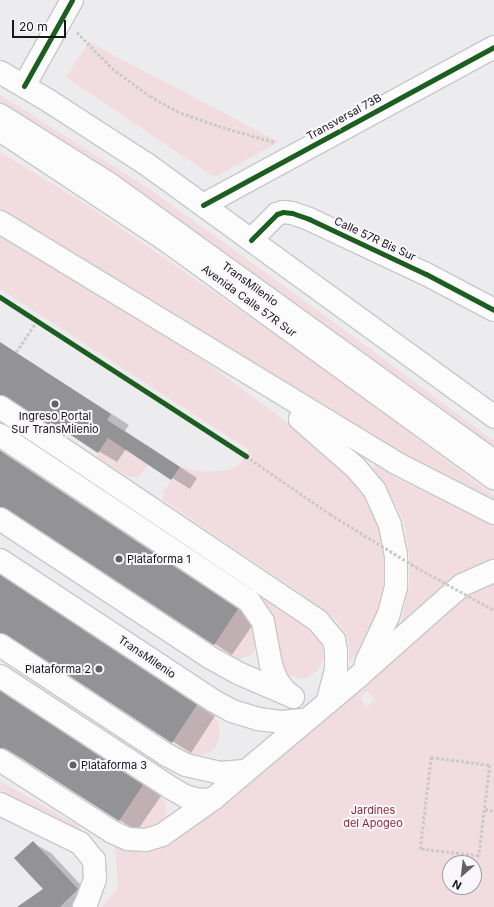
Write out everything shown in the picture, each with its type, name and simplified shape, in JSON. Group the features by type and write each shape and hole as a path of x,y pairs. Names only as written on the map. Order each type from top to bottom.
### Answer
{"main road":[{"path":"24,86 67,7"},
{"name":"Transversal 73B","path":"203,205 494,47"},
{"path":"0,72 138,158 494,417"},
{"name":"TransMilenio","path":"0,115 121,192 494,461"},
{"name":"Avenida Calle 57R Sur","path":"0,130 170,243 494,478"},
{"name":"Calle 57R Bis Sur","path":"251,240 277,214 283,212 292,213 309,219 426,274 494,310"},
{"path":"0,222 396,463 494,513"},
{"path":"213,352 325,439 356,468 375,491 390,525 396,555 396,587 379,638 360,675"},
{"path":"0,407 318,621 331,636 336,650 336,670 327,703"},
{"path":"0,435 249,601 263,622 274,674 282,687 293,697"},
{"path":"0,519 209,657 238,673 293,697 327,703"},
{"name":"TransMilenio","path":"0,560 208,697 232,711 258,719 281,722 306,720"},
{"path":"0,760 112,832 128,839 146,840 162,835 213,799 360,675 462,585 494,571"},
{"path":"0,645 180,762 200,769 221,773 246,771"},
{"path":"0,676 171,788 185,796 199,800 213,799"},
{"path":"0,804 80,843 94,860 95,879 84,907"}],"path":[{"path":"67,7 85,42 112,68 150,96 181,113 218,126 265,140 307,149"},
{"path":"31,316 44,325"},
{"path":"16,352 37,320"},
{"path":"239,452 330,514 416,567 494,610"},
{"path":"431,757 490,765 485,810 479,856 420,848 431,757"},
{"path":"485,810 494,811"}],"green space":[{"path":"89,42 279,142 214,177 66,77"},
{"path":"0,95 151,190 339,326 494,441 494,453 0,107"},
{"path":"0,152 90,207 318,364 494,496 494,503 404,456 0,212"},
{"path":"0,232 171,339 214,368 345,466 370,502 386,542 390,579 370,641 349,662 349,643 343,628 336,620 293,588 163,500 163,492 180,467 204,472 229,470 239,465 249,450 0,289"},
{"path":"108,438 148,465 138,477 128,477 96,457"},
{"path":"376,465 400,480 494,526 494,561 400,630 409,586 409,553 404,522 392,497 372,471"},
{"name":"Jardines del Apogeo","path":"494,580 494,907 102,907 118,888 115,845 167,842 197,825 280,759 450,605 479,585","holes":["367,691 375,700 366,707 360,698"]},
{"path":"245,584 294,616 317,634 322,645 324,659 316,672 304,679 289,676 278,662"},
{"path":"238,610 251,618 260,643 251,655 237,660 230,659 212,648"},
{"path":"197,706 215,718 219,724 220,732 216,746 211,752 197,756 190,755 171,744"},
{"path":"0,781 80,827 76,834 0,796"},
{"path":"144,784 161,797 167,810 163,825 144,835 118,823"}],"building":[{"name":"Ingreso Portal Sur TransMilenio","path":"0,342 111,414 107,420 180,467 171,480 108,438 98,453 51,422 49,425 7,397 0,395"},
{"name":"Plataforma 1","path":"0,451 238,609 214,645 7,509 0,507"},
{"name":"Plataforma 2","path":"0,575 197,705 172,743 7,635 0,633"},
{"name":"Plataforma 3","path":"0,691 143,785 119,821 7,749 0,748"},
{"path":"33,841 78,889 60,907 17,907 43,889 14,858"}],"cycle path":[{"path":"24,86 72,0"},
{"path":"203,205 494,47"},
{"path":"251,240 277,214 283,212 292,213 309,219 426,274 494,310"},
{"path":"0,297 246,456"}],"place":[{"name":"Ingreso Portal Sur TransMilenio","path":"55,404"},
{"name":"Plataforma 1","path":"119,559"},
{"name":"Plataforma 2","path":"99,669"},
{"name":"Plataforma 3","path":"73,765"}]}
